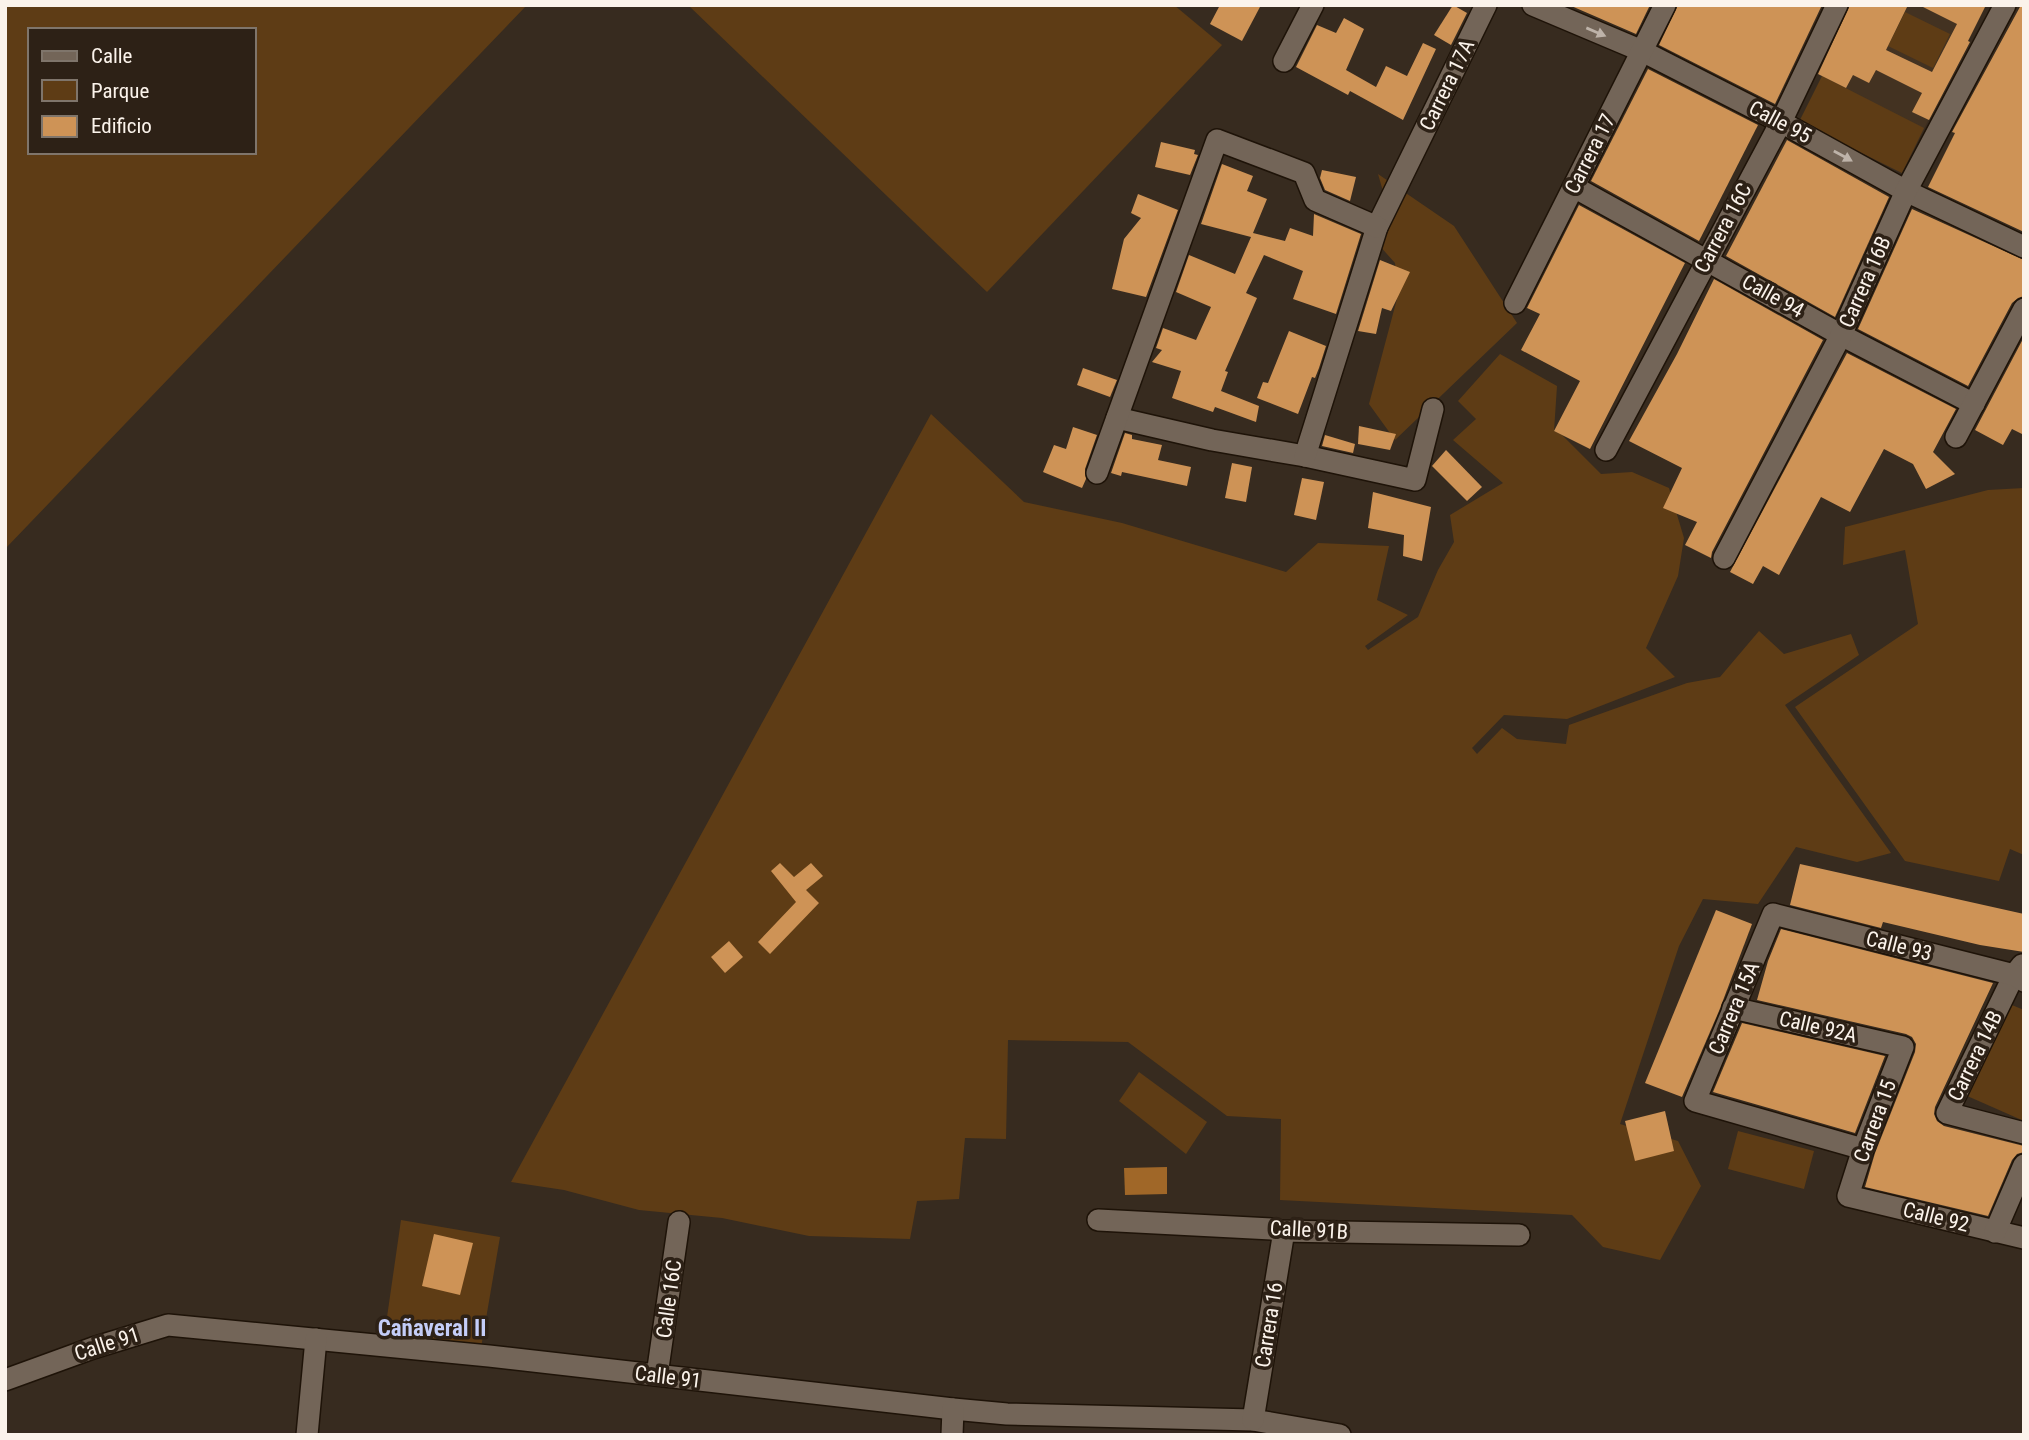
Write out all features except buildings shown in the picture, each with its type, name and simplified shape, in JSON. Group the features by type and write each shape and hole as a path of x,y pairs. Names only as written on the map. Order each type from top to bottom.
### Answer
{"street":[{"path":"1284,61 1313,5"},
{"name":"Carrera 17A","path":"1305,456 1377,227 1486,5"},
{"name":"Calle 95","path":"1533,5 1642,51 1906,191 2024,247"},
{"name":"Carrera 17","path":"1515,303 1665,5"},
{"name":"Carrera 16C","path":"1606,450 1780,122 1837,5"},
{"name":"Carrera 16B","path":"1724,558 1841,335 1906,191 2005,5"},
{"path":"1097,473 1217,139 1304,173 1315,200 1377,227"},
{"name":"Calle 94","path":"1574,187 1841,335 1974,404"},
{"path":"1956,437 2024,309"},
{"path":"1117,418 1212,440 1305,456 1415,480 1433,409"},
{"name":"Calle 93","path":"1773,914 2021,973"},
{"name":"Carrera 15A","path":"1773,914 1695,1101 1863,1149"},
{"name":"Carrera 14B","path":"2021,973 1947,1112 2024,1133"},
{"name":"Calle 92A","path":"1733,1007 1903,1047"},
{"name":"Carrera 15","path":"1849,1196 1863,1149 1903,1047"},
{"path":"1995,1232 2024,1165"},
{"name":"Calle 92","path":"1849,1196 2024,1238"},
{"name":"Calle 91B","path":"1098,1220 1279,1231 1519,1236"},
{"name":"Calle 16C","path":"657,1375 679,1222"},
{"name":"Carrera 16","path":"1253,1420 1283,1237 1279,1231"},
{"name":"Calle 91","path":"5,1380 93,1348 169,1325 657,1375 953,1409 1007,1414 1253,1420 1340,1435"},
{"path":"307,1435 316,1339"},
{"path":"952,1435 953,1409"}],"shaded area":[{"path":"1880,5 1986,5 1902,173 1799,122 1842,38"},
{"path":"1167,1167 1167,1194 1125,1195 1124,1168"}],"green space":[{"path":"5,5 527,5 5,549"},
{"path":"688,5 1174,5 1222,45 987,292"},
{"path":"1905,12 1950,34 1933,68 1888,46"},
{"path":"1822,76 1924,128 1902,173 1799,122"},
{"path":"1378,174 1454,226 1517,323 1395,440 1369,404 1398,295 1395,263 1378,244 1389,212"},
{"path":"1500,354 1557,386 1554,431 1562,435 1601,474 1632,472 1669,488 1684,538 1678,576 1646,648 1675,677 1567,719 1504,715 1472,748 1477,754 1502,728 1517,739 1566,744 1569,725 1687,683 1720,677 1759,631 1784,654 1851,634 1859,655 1785,705 1891,853 1857,862 1796,847 1758,904 1703,899 1679,946 1620,1124 1678,1141 1701,1186 1660,1260 1603,1247 1572,1215 1280,1200 1281,1119 1227,1116 1128,1042 1008,1040 1006,1139 965,1138 959,1199 917,1201 910,1239 809,1236 722,1218 639,1210 564,1190 511,1182 931,414 1024,502 1122,523 1286,572 1318,543 1389,546 1377,600 1408,615 1365,646 1368,650 1418,617 1438,570 1454,542 1450,515 1503,483 1453,440 1476,419 1458,401"},
{"path":"2024,488 2024,855 2010,849 1999,881 1905,861 1795,707 1918,624 1905,550 1843,565 1845,527 1988,490"},
{"path":"2007,1003 2024,1010 2024,1121 1965,1095"},
{"path":"1139,1072 1207,1122 1186,1154 1119,1101"},
{"path":"1738,1131 1814,1151 1804,1189 1728,1169"},
{"path":"401,1220 500,1237 481,1348 385,1331"}],"district":[{"name":"Cañaveral II","path":"432,1328"}]}
